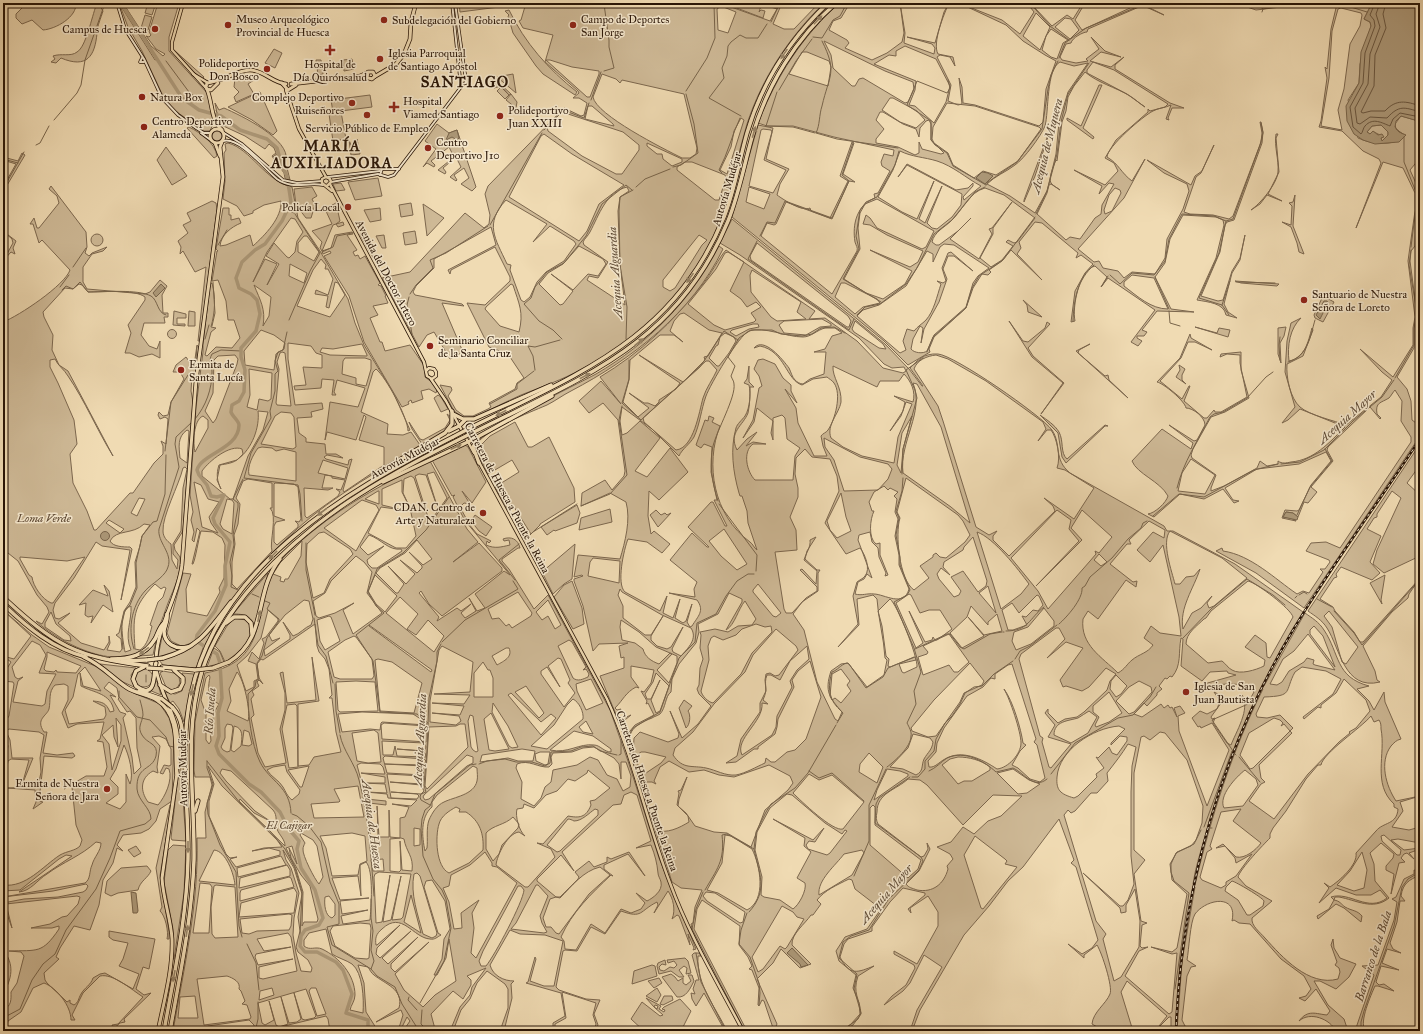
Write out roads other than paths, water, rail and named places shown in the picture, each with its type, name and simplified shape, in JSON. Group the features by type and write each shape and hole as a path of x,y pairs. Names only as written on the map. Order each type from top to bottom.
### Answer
{"highway":[{"path":"360,76 371,79 398,62 404,54 410,39 411,22 416,3"},
{"name":"Autovía Mudéjar","path":"164,1031 181,936 187,886 188,837 185,740 188,711 195,678 203,653 209,640 227,612 252,579 276,552 306,525 359,487 616,352 652,323 684,287 711,245 728,206 749,126 766,86 789,46 808,23 828,3"},
{"name":"Autovía Mudéjar","path":"170,1031 190,906 193,873 194,834 191,769 193,716 199,682 208,655 226,620 248,591 296,540 331,512 368,488 456,441 611,362 656,327 691,287 716,248 732,210 757,120 773,83 799,42 818,20 836,3"},
{"path":"146,667 136,671 133,679 136,686 144,689 150,688 154,683 157,646 182,570 193,416 223,172 220,147 225,137 215,121 206,85 219,82 251,70 288,87 297,84 360,76 370,71 382,72"},
{"path":"374,72 374,77"},
{"path":"367,73 367,78"},
{"path":"210,98 213,88 219,82"},
{"path":"210,83 213,88"},
{"path":"206,89 213,88"},
{"path":"215,121 212,132 213,142 220,160 221,188"},
{"path":"212,132 218,129 223,132"},
{"path":"213,142 222,142"},
{"path":"359,487 371,478 459,426 461,422 477,418 524,396 555,383 557,384"},
{"path":"368,488 481,434 562,390 564,387"},
{"path":"445,433 452,424 452,412 466,420"},
{"path":"480,463 473,447 481,434"},
{"path":"3,604 28,626 55,645 83,656 146,667 188,670 213,668 229,662 250,642 256,630 264,590 270,574 296,540"},
{"path":"24,616 67,645 90,655 111,659 147,660 163,658 192,646 208,633 237,593 249,580 252,579"},
{"path":"3,597 54,640 100,665 132,690 157,700 166,709 175,733 177,774"},
{"path":"167,614 164,632 168,642 178,648 192,646"},
{"path":"215,640 232,618 238,616 245,617 250,621 253,630 250,639 243,650"},
{"path":"111,659 131,658 143,652 154,641 164,623"},
{"path":"156,663 160,685 178,733 179,749 177,774 162,878 163,892 171,932 172,952 158,1031"},
{"path":"162,668 174,670 195,670"},
{"path":"160,685 171,692 180,689 183,683 183,678 174,670"},
{"path":"122,683 162,699 172,707 179,717 182,726 182,754 185,774"},
{"path":"191,769 194,778"},
{"path":"194,834 195,809 198,801"}],"main road":[{"path":"117,3 124,26 158,91 167,104 213,142"},
{"path":"183,3 171,47 173,53 206,89"},
{"path":"452,3 462,84"},
{"path":"222,142 231,141 240,146 284,183 326,186 330,183 380,175 391,176 400,169 462,84 466,83 455,3"},
{"path":"453,17 457,16"},
{"path":"453,17 457,16"},
{"path":"186,67 210,83"},
{"path":"288,87 297,125 322,172 327,177"},
{"path":"196,128 204,133 212,132"},
{"path":"223,132 242,144 276,176"},
{"path":"295,184 322,181 327,177 400,169"},
{"path":"383,176 387,173 386,170"},
{"path":"322,172 323,185"},
{"name":"Avenida del Doctor Artero","path":"327,177 333,192 424,362 426,371"},
{"name":"Avenida del Doctor Artero","path":"326,186 333,192"},
{"name":"Avenida del Doctor Artero","path":"424,362 431,368"},
{"path":"438,387 436,371 431,368 426,371 427,376 438,387 452,412"},
{"path":"431,379 436,376"},
{"name":"Carretera de Huesca a Puente la Reina","path":"452,412 607,699 620,730 655,842 674,894 694,938 743,1031"}],"water":[{"path":"1372,3 1420,3 1420,123 1401,116 1396,121 1395,127 1399,132 1406,135 1399,142 1375,144 1363,140 1354,134 1347,121 1346,106 1359,83 1361,52 1371,26 1370,22 1364,19","holes":["1381,125 1388,132 1388,135 1382,141 1381,138 1384,137 1382,134 1378,135 1373,131 1370,134 1367,132 1372,126"]},
{"path":"457,130 459,138 457,140 452,137 446,140 449,133"},
{"path":"982,172 993,176 985,184 976,178"},
{"path":"161,284 165,288 156,297 153,293"},
{"path":"1324,301 1327,301 1328,303 1320,319 1316,315"},
{"path":"1286,512 1293,513 1298,517 1297,520 1283,517"},
{"path":"103,532 107,532 109,536 107,540 103,540 101,538 101,534"},
{"path":"131,892 136,893 137,913 133,913"},
{"path":"792,948 808,965 801,967 800,964 787,953"}],"waterway":[{"path":"54,120 77,93 81,85 85,60 105,3"},
{"name":"Río Isuela","path":"121,3 182,98 199,110 221,116 240,130 267,139 277,148 282,166 287,176 291,202 282,221 265,244 255,250 242,262 236,278 239,288 251,294 257,300 260,314 256,331 241,348 241,357 245,370 244,392 239,401 232,405 231,412 239,423 237,433 227,446 205,460 200,464 197,470 207,485 211,496 217,497 224,495 213,518 215,524 230,542 225,566 226,585 215,611 197,635 196,641 217,654 220,663 222,698 218,713 219,736 216,746 219,754 249,784 261,792 280,812 288,828 299,841 297,849 301,868 315,890 323,918 319,925 305,930 301,936 300,946 305,952 317,952 336,962 343,970 352,994 346,1013 368,1020 368,1031"},
{"path":"771,22 780,3"},
{"name":"Acequia Alguardia","path":"813,37 822,38 833,20 840,16 847,3"},
{"path":"1030,3 1050,26 1069,40"},
{"path":"1059,58 1065,43 1086,28 1137,7 1138,3"},
{"path":"1263,9 1300,3"},
{"path":"604,4 609,47 614,68 604,71"},
{"name":"Acequia Alguardia","path":"686,91 707,58 715,38 714,4"},
{"path":"1341,4 1367,12"},
{"path":"1258,5 1263,9 1262,12"},
{"path":"741,116 709,98 724,78 722,68 727,56 728,46 731,42 740,35 746,38 758,38 767,24"},
{"name":"Acequia Alguardia","path":"779,90 796,61 812,39"},
{"name":"Acequia Alguardia","path":"822,41 830,60 831,74 816,133 837,139 898,148"},
{"path":"166,61 189,92 199,100"},
{"path":"986,185 988,182 1017,162 1042,129 1051,75 1058,61"},
{"name":"Acequia de Miquera","path":"1036,214 1047,191 1057,154 1061,122 1068,94 1089,63"},
{"path":"591,100 601,72"},
{"path":"948,80 950,88 947,93 917,81 907,105 931,121 931,140 935,145 947,153 953,166 986,185"},
{"name":"Acequia Alguardia","path":"777,92 766,126 793,127 815,133"},
{"name":"Acequia Alguardia","path":"673,167 681,165 698,153 694,124 686,94"},
{"path":"544,130 563,110 584,118 589,103"},
{"path":"722,173 719,170 740,118"},
{"path":"1229,315 1222,305 1199,298 1219,253 1226,221 1233,219 1260,145 1263,133 1261,123"},
{"path":"36,145 40,143 49,126"},
{"name":"Acequia Mayor","path":"1396,129 1403,134"},
{"path":"490,225 542,133"},
{"name":"Acequia Mayor","path":"1404,137 1404,162 1416,192 1416,207 1411,247"},
{"name":"Acequia Alguardia","path":"760,236 767,222 775,223 785,201 832,218 849,181 842,175 853,143"},
{"path":"881,302 843,279 859,249 856,236 860,210 866,202 877,197 895,165 899,151"},
{"path":"3,189 24,152"},
{"name":"Río Isuela","path":"273,157 278,153"},
{"path":"3,159 18,163"},
{"name":"Acequia Alguardia","path":"636,187 645,179 670,169"},
{"path":"562,339 553,330 539,321 524,304 531,298 535,287 547,272 564,263 586,236 602,204 626,185 632,190"},
{"path":"857,315 865,307 880,304 906,284 917,268 934,234 952,220 975,192 985,187"},
{"name":"Acequia Alguardia","path":"626,339 627,307 620,265 619,211 620,197 633,190"},
{"name":"Acequia de Huesca","path":"287,210 294,213"},
{"name":"Acequia de Huesca","path":"289,320 310,271 320,253 295,214"},
{"path":"1110,275 1120,284 1132,273 1154,275 1165,261 1169,239 1182,214 1214,216 1226,221"},
{"name":"Acequia de Miquera","path":"927,352 933,337 966,308 972,288 979,276 1003,260 1035,217"},
{"path":"410,294 416,285 433,268 430,260 446,253 488,226"},
{"path":"218,245 227,230"},
{"name":"Acequia de Huesca","path":"322,252 333,247 337,236 352,233"},
{"name":"Acequia Alguardia","path":"757,241 748,259 849,330 854,319"},
{"path":"73,267 86,248"},
{"name":"Acequia Mayor","path":"1395,378 1414,345 1414,328 1417,313 1409,265 1411,250"},
{"path":"1073,321 1074,305 1080,284 1088,271 1094,265"},
{"path":"60,287 69,275"},
{"path":"1102,286 1108,276"},
{"path":"1155,277 1169,309"},
{"path":"1222,305 1230,281"},
{"path":"62,290 66,286 73,289 80,282 88,292 138,292 151,296 155,300 161,312 166,315"},
{"path":"212,326 215,313 213,282"},
{"path":"1236,282 1275,283"},
{"path":"409,297 407,305 412,334"},
{"path":"1169,311 1170,323 1180,326"},
{"path":"1288,362 1295,359 1304,351 1310,339 1315,320"},
{"path":"205,339 209,325"},
{"path":"718,501 714,487 711,459 715,439 734,390 734,383 731,376 735,366 728,357 739,338 751,330 772,330 781,334 802,336 812,334 821,328 834,327 845,333"},
{"name":"Acequia Alguardia","path":"629,360 629,379 622,403 641,420 700,367 724,331 738,340"},
{"name":"Acequia de Huesca","path":"287,332 283,350 278,352 275,361 278,371 275,374 275,391 270,411 271,418 251,453 244,478 298,485 302,521"},
{"path":"1280,337 1280,360"},
{"path":"535,370 533,356 528,346 535,347 560,340"},
{"path":"196,359 197,346"},
{"path":"195,419 202,409 210,391 212,378 210,359 212,354 221,350 241,351"},
{"name":"Acequia de Miquera","path":"902,474 903,449 917,398 906,370 923,358"},
{"path":"490,404 517,389 517,384 534,371"},
{"path":"1177,488 1187,461 1210,417 1214,414 1223,412 1247,398 1266,377 1273,372"},
{"path":"165,451 171,402 188,375"},
{"name":"Acequia Mayor","path":"1281,464 1300,462 1324,450 1353,421 1382,397 1394,380"},
{"name":"Acequia Alguardia","path":"581,506 610,494 627,475 619,420 622,406"},
{"path":"134,649 131,624 132,616 138,600 149,587 163,576 168,567 169,562 167,552 160,538 159,529 179,467 175,444 176,437 191,423"},
{"path":"1297,515 1310,487 1332,461 1325,449"},
{"path":"123,649 121,628 125,610 130,605 137,588 136,563 142,536 153,522 157,521 165,494 166,455"},
{"name":"Acequia Mayor","path":"1153,516 1179,494 1204,497 1254,470 1278,464"},
{"name":"Acequia de Miquera","path":"887,767 902,753 910,740 911,733 907,723 916,704 914,691 921,672 914,648 894,602 907,595 910,590 900,565 896,535 899,518 896,511 902,491 903,478"},
{"path":"238,590 231,587 232,576 230,562 234,545 233,535 238,507 238,503 233,499 243,479"},
{"path":"428,723 417,714 380,712 373,661 356,635 384,613 376,606 368,592 377,569 403,553 426,530 449,497"},
{"name":"Acequia Alguardia","path":"525,540 533,532 577,504"},
{"path":"719,504 757,555 756,571"},
{"name":"Acequia Mayor","path":"1059,624 1077,602 1082,592 1082,588 1085,586 1090,577 1112,558 1128,539 1141,528 1143,523 1147,521"},
{"name":"Acequia de Huesca","path":"306,543 306,570 315,615"},
{"name":"Acequia Alguardia","path":"515,580 499,560 519,544"},
{"path":"626,740 633,728 660,712 679,658 695,642 697,623 716,614 726,596 737,581 748,574 754,574"},
{"path":"1183,638 1211,609 1247,579 1273,595 1285,605"},
{"path":"1334,611 1354,633 1362,645 1420,579"},
{"name":"Acequia Alguardia","path":"442,642 465,620 518,589 513,581"},
{"path":"1299,595 1304,592 1307,594"},
{"path":"252,594 259,597"},
{"path":"1317,599 1332,607"},
{"path":"265,601 270,603 267,609 279,619 279,621 267,638 262,656 257,663 259,679 256,681 255,687 248,694 249,719 254,746 260,762 264,769 287,796 291,813"},
{"path":"1006,631 1020,629 1044,607"},
{"name":"Acequia de Huesca","path":"314,618 318,645 326,656 333,683"},
{"name":"Acequia Mayor","path":"1015,659 1020,651 1030,646 1057,625"},
{"path":"915,649 947,634 950,634 960,647 964,649 990,634 1002,632"},
{"name":"Acequia Alguardia","path":"430,805 421,800 420,797 421,794 426,792 424,785 429,698 437,661 437,652 441,644"},
{"path":"837,707 830,695 830,681 832,672 847,663 866,688 883,677 888,668 914,657"},
{"name":"Acequia Mayor","path":"912,777 918,777 925,769 925,761 934,751 936,739 945,723 960,704 965,693 974,687 982,686 994,674 1013,661"},
{"path":"146,675 146,682"},
{"name":"Acequia de Huesca","path":"335,684 336,711 340,733"},
{"path":"1051,774 1075,743 1118,718 1133,715 1150,697 1156,687"},
{"path":"119,691 119,697 137,717 150,720 166,737 169,746 174,747"},
{"path":"3,1018 20,1009 32,980 43,964 55,954 66,930 96,889 120,831 145,824 151,819 149,811 138,793 137,781 142,772 154,761 156,756 156,748 144,738 141,732 140,727 143,715 140,700"},
{"path":"1233,751 1212,720 1248,704"},
{"path":"837,723 843,713 838,708"},
{"path":"705,890 721,858 723,844 722,835 727,834 754,849 756,832 771,804 795,788 808,773 836,725"},
{"name":"Acequia de Huesca","path":"340,735 355,768 365,808 374,896"},
{"path":"619,755 621,754 621,741"},
{"path":"479,764 487,761 505,759 516,762 532,762 545,766 550,763 551,752 571,751 581,747 593,746 600,751 617,755"},
{"path":"1204,827 1232,751"},
{"path":"929,771 947,758 961,755 974,758 986,764 996,772 1013,768 1033,782 1038,783 1047,779"},
{"path":"1239,757 1260,782"},
{"path":"207,761 240,803 270,831 285,849 295,868 302,892 300,936"},
{"path":"207,761 207,768 213,784 207,803 208,814 220,845 236,872 239,926 242,937"},
{"path":"420,1003 444,961 451,928 446,899 442,890 433,879 423,856 421,829 422,819 425,810 430,806 435,794 470,765 476,764"},
{"name":"Acequia de Miquera","path":"854,876 869,841 869,805 886,769"},
{"path":"809,771 819,778 832,773 864,801"},
{"name":"Acequia Mayor","path":"842,1031 858,1019 861,1013 854,989 857,974 839,958 843,942 851,936 869,930 888,900 919,870 923,861 921,857 875,823 876,804 879,798 910,777"},
{"path":"292,814 297,816 309,826 321,842 330,882 339,904 339,924 327,927 332,945 371,969"},
{"path":"1175,989 1189,893 1174,881 1171,872 1171,864 1176,853 1194,844 1201,830"},
{"path":"749,912 755,904 761,889 760,874 754,849"},
{"name":"Barranco de la Bala","path":"1361,1031 1361,1022 1364,1011 1394,926 1402,887 1408,879 1420,872"},
{"path":"692,929 696,909 703,892"},
{"name":"Acequia de Huesca","path":"371,899 373,931 371,950 374,961 371,969 377,976 395,987 402,1004 416,1026"},
{"path":"747,913 741,930 739,944 750,957 759,983 759,1005"},
{"path":"247,944 256,963 259,990"},
{"path":"696,953 701,982 726,1031"},
{"name":"Acequia de Huesca","path":"409,997 408,1000 417,1010"},
{"path":"256,1028 258,1019 258,1002"},
{"name":"Acequia de Huesca","path":"422,1010 421,1024 428,1031"}],"railway":[{"path":"1176,1031 1186,926 1196,875 1209,823 1245,724 1268,676 1293,630 1339,558 1420,439"}],"place":[{"name":"Subdelegación del Gobierno","path":"384,20"},
{"name":"Museo Arqueológico Provincial de Huesca","path":"228,25"},
{"name":"Campo de Deportes San Jorge","path":"573,25"},
{"name":"Campus de Huesca","path":"155,29"},
{"name":"Hospital de Día Quirónsalud","path":"330,50"},
{"name":"Iglesia Parroquial de Santiago Apóstol","path":"380,59"},
{"name":"Polideportivo Don Bosco","path":"267,69"},
{"name":"Natura Box","path":"142,97"},
{"name":"Complejo Deportivo Ruiseñores","path":"352,103"},
{"name":"Hospital Viamed Santiago","path":"394,107"},
{"name":"Servicio Público de Empleo","path":"367,115"},
{"name":"Polideportivo Juan XXIII","path":"500,116"},
{"name":"Centro Deportivo Alameda","path":"144,127"},
{"name":"Centro Deportivo J10","path":"428,148"},
{"name":"Policía Local","path":"348,207"},
{"name":"Santuario de Nuestra Señora de Loreto","path":"1304,300"},
{"name":"Seminario Conciliar de la Santa Cruz","path":"430,346"},
{"name":"Ermita de Santa Lucía","path":"181,370"},
{"name":"CDAN. Centro de Arte y Naturaleza","path":"483,513"},
{"name":"Iglesia de San Juan Bautista","path":"1186,692"},
{"name":"Ermita de Nuestra Señora de Jara","path":"107,789"}],"district":[{"name":"SANTIAGO","path":"465,82"},
{"name":"MARÍA AUXILIADORA","path":"332,154"}],"park label":[{"name":"Loma Verde","path":"44,518"},
{"name":"El Cajigar","path":"289,825"}]}
